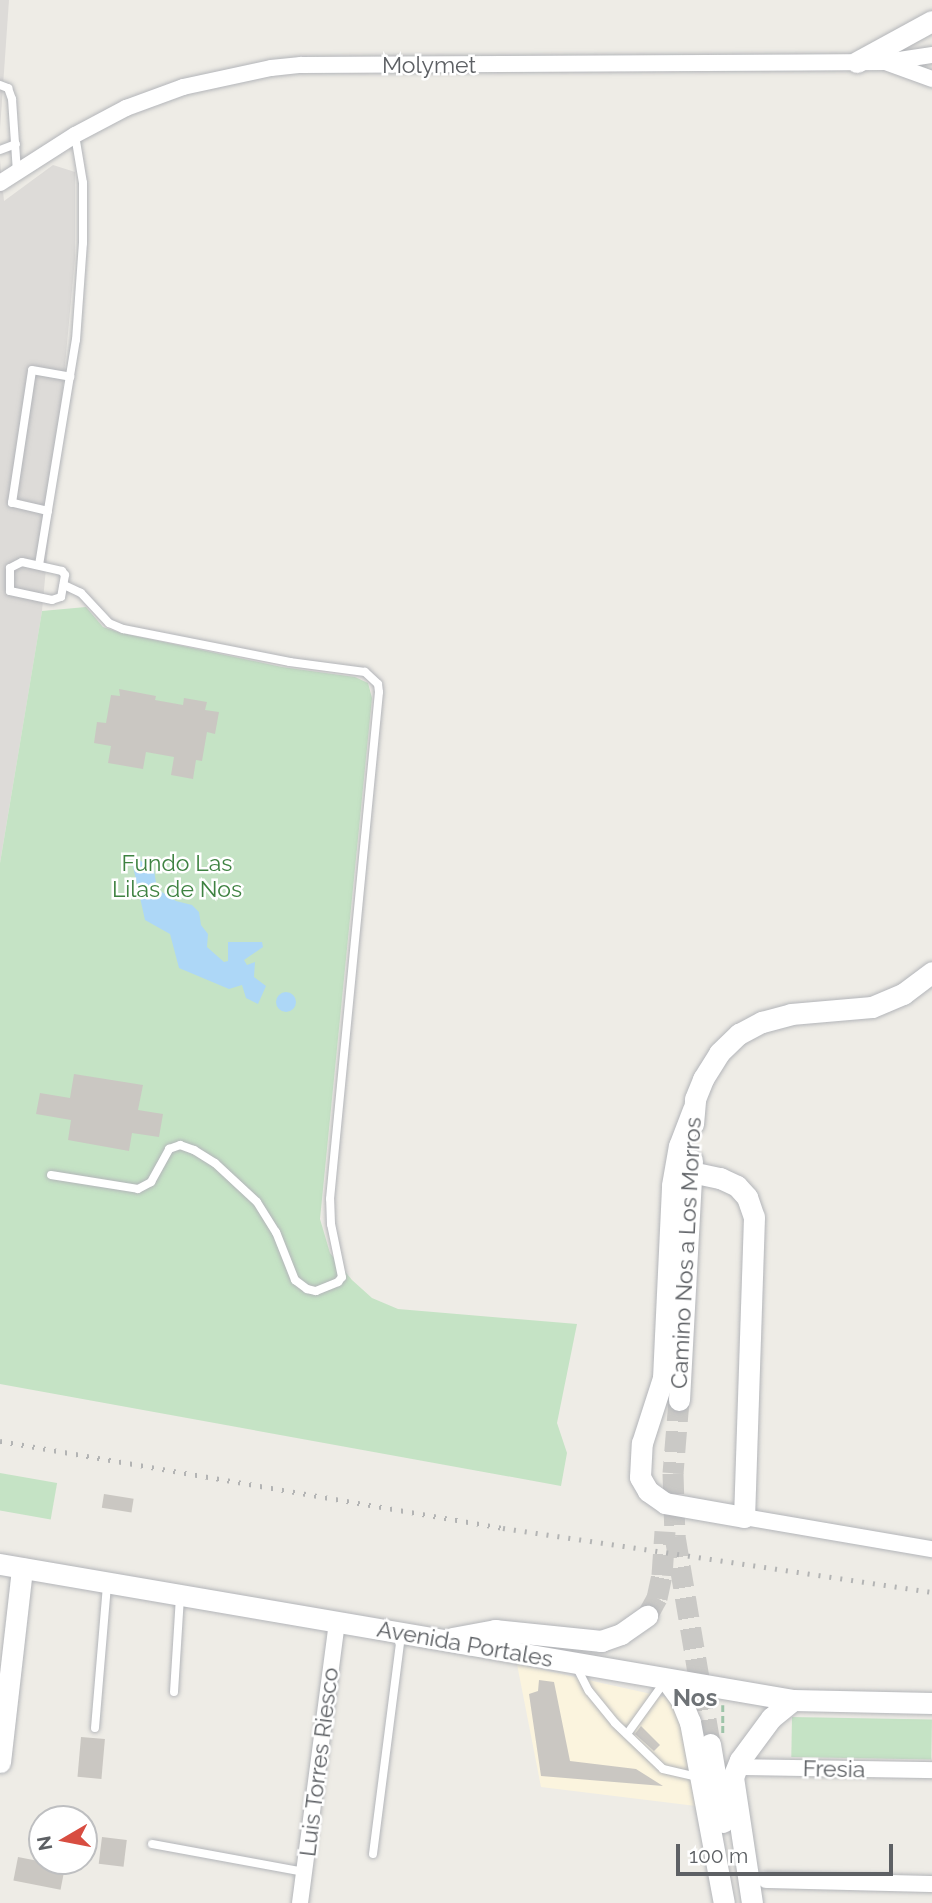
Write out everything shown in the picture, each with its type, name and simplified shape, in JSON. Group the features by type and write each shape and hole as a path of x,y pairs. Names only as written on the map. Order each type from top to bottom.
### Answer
{"main road":[{"path":"857,62 932,21"},
{"name":"Camino Nos a Los Morros","path":"679,1400 693,1110 703,1079 729,1042 751,1027 791,1014 872,1007 903,994 932,972"},
{"path":"691,1172 720,1178 737,1186 747,1197 754,1217 744,1517 664,1503 648,1491 640,1477 642,1443 663,1378 672,1185 679,1146 693,1110"},
{"name":"Avenida Portales","path":"0,1564 793,1700 932,1703"},
{"path":"0,1762 6,1628 22,1568"},
{"path":"445,1640 495,1630 601,1641 621,1634 648,1616"},
{"path":"666,1679 686,1710 724,1903"},
{"path":"752,1903 732,1786 736,1767 771,1718 793,1700"},
{"path":"717,1743 737,1903"}],"street":[{"name":"Molymet","path":"0,183 75,135 126,108 183,87 241,73 302,65 886,62 932,55"},
{"name":"Molymet","path":"886,62 932,79"},
{"path":"744,1517 932,1549"},
{"name":"Luis Torres Riesco","path":"300,1903 337,1620"},
{"name":"Fresia","path":"736,1767 932,1770"},
{"path":"766,1880 932,1884"}],"lane":[{"path":"0,85 8,89 12,99 18,172"},
{"path":"39,565 70,377 83,243 83,183 75,135"},
{"path":"0,150 16,144"},
{"path":"48,511 12,503 33,370 70,377"},
{"path":"17,562 39,565 62,571 64,585 61,597 52,600 12,593 4,575 12,565 17,562"},
{"path":"51,1175 138,1189 151,1182 169,1149 180,1145 215,1163 257,1202 276,1232 295,1280 307,1289 316,1291 338,1282 342,1277 331,1224 330,1199 379,692 378,684 365,672 290,662 123,629 103,619 81,593 64,585"},
{"path":"95,1728 108,1582"},
{"path":"174,1692 180,1594"},
{"path":"373,1854 401,1632"},
{"path":"575,1663 589,1691 663,1769 700,1778"},
{"path":"627,1734 666,1679"},
{"path":"152,1844 304,1872"}],"path":[{"path":"717,1743 725,1689"}],"shaded area":[{"path":"0,0 9,0 0,129"},
{"path":"0,160 4,201 53,165 75,172 75,258 42,611 0,863"},
{"path":"517,1664 669,1698 677,1708 696,1806 541,1787"}],"green space":[{"name":"Fundo Las Lilas de Nos","path":"86,607 103,627 121,633 282,667 355,677 368,683 372,698 320,1219 330,1253 352,1280 372,1298 398,1309 577,1324 557,1423 567,1453 561,1486 0,1384 0,863 42,611"},
{"path":"0,1473 57,1483 51,1520 0,1511"},
{"path":"792,1717 932,1719 931,1759 791,1757"}],"water":[{"path":"138,859 154,870 157,889 176,901 192,905 199,912 201,925 208,934 207,947 224,962 228,961 228,942 262,942 263,947 244,960 247,965 255,962 254,977 266,986 258,1004 246,998 242,985 229,989 179,968 170,934 145,920 132,862"},
{"path":"282,992 290,992 296,1002 290,1012 282,1012 276,1006 276,998"}],"building":[{"path":"119,689 156,696 155,700 183,705 184,698 207,702 205,710 219,712 215,734 207,732 202,761 196,760 193,779 171,775 174,757 146,752 143,769 108,763 111,746 94,743 97,722 106,723 111,695 120,696"},
{"path":"74,1074 143,1085 138,1110 163,1114 159,1137 132,1133 129,1151 68,1140 71,1120 36,1114 40,1093 70,1098"},
{"path":"104,1494 134,1499 131,1513 102,1508"},
{"path":"539,1680 554,1682 570,1761 636,1769 663,1786 541,1776 529,1694 538,1691"},
{"path":"641,1726 660,1745 654,1751 635,1734"},
{"path":"81,1737 105,1739 101,1779 78,1777"},
{"path":"102,1837 127,1840 124,1867 99,1864"},
{"path":"18,1857 28,1859 28,1875 63,1875 61,1890 13,1881"}],"tunnel":[{"path":"679,1400 673,1473 675,1536 710,1744"},
{"path":"647,1616 657,1598 662,1575 665,1531"}],"railway":[{"path":"0,1441 503,1528 932,1592"}],"district":[{"name":"Nos","path":"695,1698"}]}
